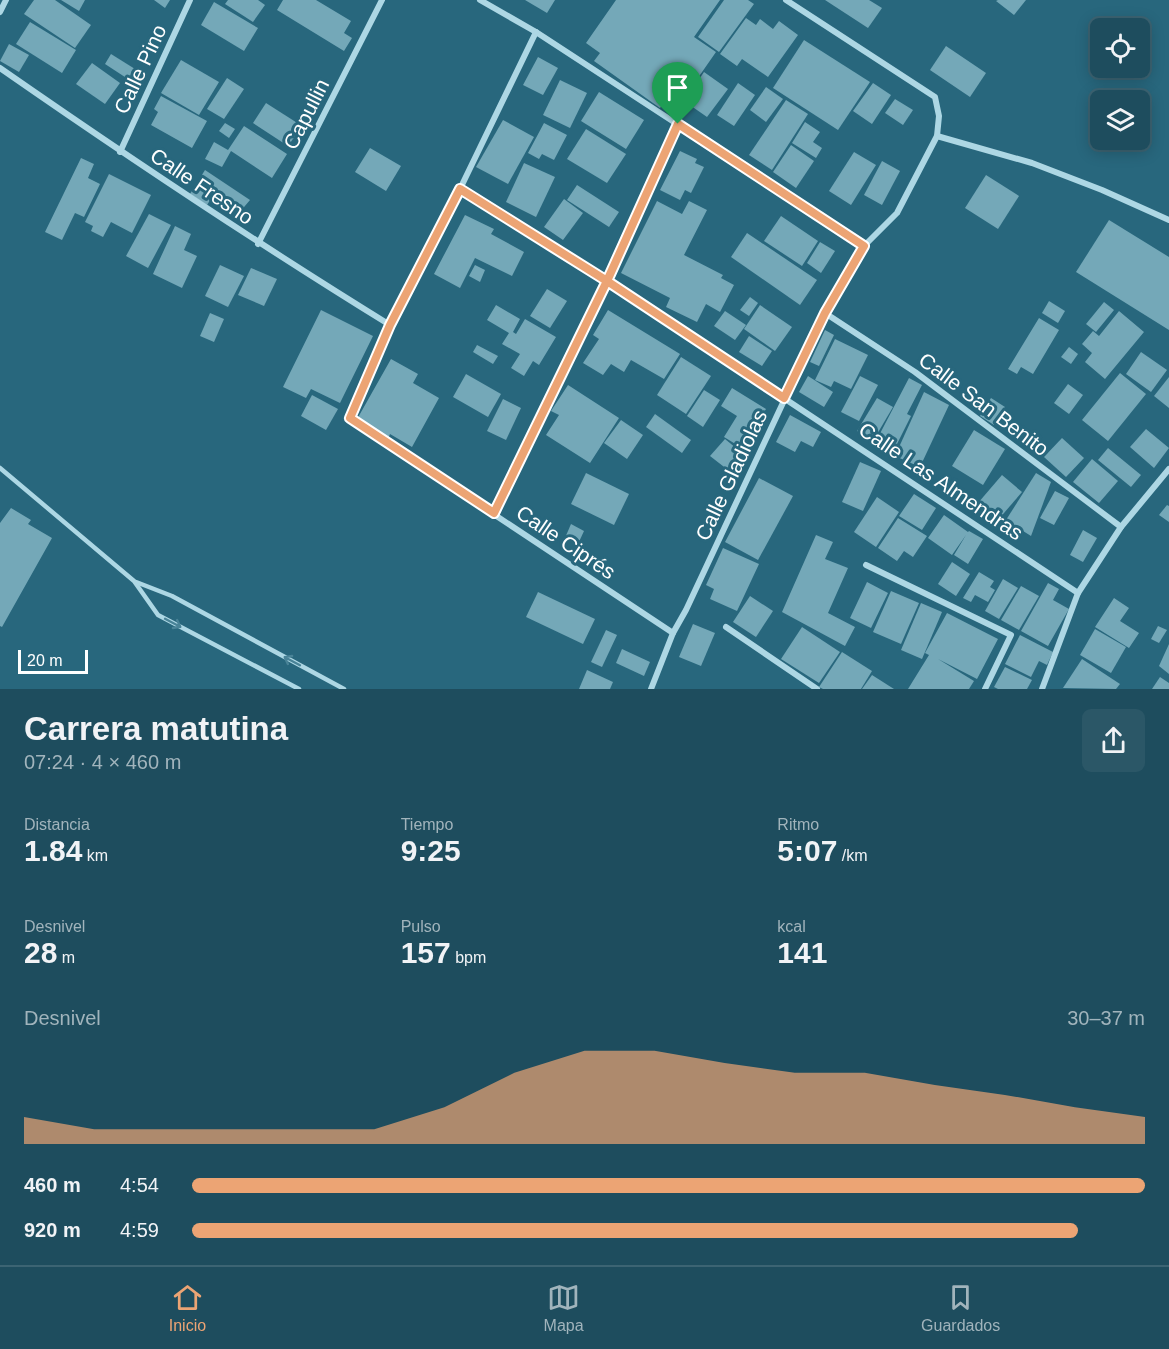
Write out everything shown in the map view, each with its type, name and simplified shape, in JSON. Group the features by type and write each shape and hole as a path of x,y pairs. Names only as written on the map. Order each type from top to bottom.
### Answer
{"street":[{"path":"0,12 6,0"},
{"name":"Calle Pino","path":"120,152 190,0"},
{"name":"Capullin","path":"258,243 382,0"},
{"path":"480,0 536,32 864,246"},
{"path":"786,0 935,97 939,116 937,136 1032,163 1102,190 1169,220"},
{"path":"390,325 460,189 536,32"},
{"name":"Calle Fresno","path":"0,68 120,152 258,243 390,325"},
{"path":"494,513 607,281 678,124"},
{"name":"Calle Gladiolas","path":"651,689 673,633 686,610 825,313 864,246 897,213 937,136"},
{"name":"Calle Las Almendras","path":"460,189 607,281 1078,593"},
{"name":"Calle San Benito","path":"825,313 915,372 1121,527"},
{"name":"Calle Ciprés","path":"390,325 350,418 673,633"},
{"path":"1042,689 1078,593 1121,527 1169,469"},
{"path":"866,565 1011,635 985,689"},
{"path":"726,627 817,689"}],"lane":[{"path":"0,468 134,581 158,615 299,689"},
{"path":"134,581 172,596 344,689"}],"building":[{"path":"34,0 55,0 91,25 75,48 24,14"},
{"path":"61,0 85,0 79,11"},
{"path":"154,0 170,0 165,8"},
{"path":"228,0 258,0 265,5 253,22 225,4"},
{"path":"283,0 316,0 351,21 344,33 352,38 344,51 277,10"},
{"path":"525,0 555,0 547,13"},
{"path":"616,0 720,0 694,37 716,52 677,108 666,100 660,108 594,61 600,53 586,43"},
{"path":"724,0 748,0 754,4 719,52 698,37"},
{"path":"825,0 869,0 882,8 868,28"},
{"path":"1026,0 1014,15 996,1"},
{"path":"214,2 258,28 244,51 201,25"},
{"path":"746,18 756,25 760,19 773,29 779,21 798,35 768,77 742,59 737,66 720,54"},
{"path":"30,22 76,50 62,73 16,44"},
{"path":"804,40 870,82 838,130 773,88"},
{"path":"9,44 29,55 19,72 0,61"},
{"path":"946,46 986,73 970,97 930,70"},
{"path":"111,54 135,69 128,79 105,64"},
{"path":"538,57 558,68 543,95 523,85"},
{"path":"181,60 219,82 199,115 161,93"},
{"path":"92,63 120,83 105,104 76,84"},
{"path":"704,72 728,89 707,117 684,101"},
{"path":"227,78 244,89 224,119 207,109"},
{"path":"560,80 587,93 570,128 543,115"},
{"path":"738,83 755,95 734,126 717,115"},
{"path":"873,83 891,95 872,124 853,111"},
{"path":"766,87 783,99 766,122 750,110"},
{"path":"599,92 644,120 626,149 581,121"},
{"path":"161,96 207,121 192,148 151,125 158,112 154,109"},
{"path":"895,99 913,110 903,125 885,113"},
{"path":"786,100 808,114 772,170 749,155"},
{"path":"266,103 302,126 288,146 253,123"},
{"path":"503,120 534,137 508,184 476,167"},
{"path":"805,122 820,132 813,142 822,148 816,158 792,143"},
{"path":"225,123 235,129 229,138 219,131"},
{"path":"544,123 567,135 554,160 542,154 539,159 528,153"},
{"path":"244,126 287,154 272,178 231,151 222,167 205,159 214,142 228,150"},
{"path":"586,129 626,154 607,183 567,159"},
{"path":"791,145 814,161 796,188 773,172"},
{"path":"370,148 401,166 386,191 355,172"},
{"path":"680,151 697,159 695,163 704,167 691,193 685,190 680,200 660,190"},
{"path":"854,152 876,165 851,205 829,191"},
{"path":"81,158 94,164 88,178 100,184 84,217 75,213 62,240 45,232"},
{"path":"882,161 900,171 882,205 864,195"},
{"path":"524,163 555,177 536,217 506,202"},
{"path":"205,170 250,200 239,213 212,197 207,205 190,194"},
{"path":"109,174 151,195 132,233 111,222 103,237 91,231 93,226 85,222"},
{"path":"986,175 1019,196 998,229 965,208"},
{"path":"577,185 619,212 609,227 567,200"},
{"path":"564,199 583,213 563,240 544,227"},
{"path":"657,201 682,214 689,201 707,210 684,255 723,275 721,278 734,285 720,312 706,304 697,322 666,307 670,298 621,273"},
{"path":"149,214 171,225 148,268 126,256"},
{"path":"465,215 494,229 491,234 524,252 512,276 475,258 460,288 434,274"},
{"path":"781,216 818,241 802,266 764,241"},
{"path":"1109,220 1169,257 1169,330 1076,272"},
{"path":"175,226 191,234 184,250 197,256 182,288 153,274"},
{"path":"747,233 817,280 800,305 731,257"},
{"path":"820,242 835,251 821,273 807,263"},
{"path":"220,265 244,276 228,307 205,296"},
{"path":"475,265 485,270 480,282 469,276"},
{"path":"251,268 277,279 264,306 238,295"},
{"path":"547,289 567,301 550,328 530,316"},
{"path":"750,297 758,303 749,316 740,310"},
{"path":"1049,301 1065,311 1058,323 1042,313"},
{"path":"1104,302 1114,310 1096,332 1086,324"},
{"path":"496,305 520,319 513,332 516,334 525,319 556,337 539,365 533,361 524,376 511,368 520,354 502,344 509,333 487,320"},
{"path":"760,305 792,327 775,351 744,329"},
{"path":"321,310 373,336 340,403 311,389 306,398 283,387"},
{"path":"608,310 680,354 664,379 631,360 624,372 611,364 603,375 583,363 599,339 593,335"},
{"path":"725,311 746,325 735,340 714,326"},
{"path":"1119,311 1144,332 1105,379 1085,362 1092,353 1082,344 1093,331 1099,336"},
{"path":"210,313 224,319 214,342 200,336"},
{"path":"1039,318 1059,330 1033,374 1021,367 1017,374 1008,369"},
{"path":"825,330 834,335 819,366 810,362"},
{"path":"749,336 772,351 762,366 739,352"},
{"path":"835,339 868,355 851,389 834,381 831,387 815,380"},
{"path":"477,345 498,356 493,364 473,352"},
{"path":"1069,347 1078,354 1071,364 1061,357"},
{"path":"1141,352 1167,370 1151,392 1126,374"},
{"path":"681,357 711,376 686,414 657,395"},
{"path":"391,359 418,374 413,383 439,398 412,447 390,434 388,439 356,421"},
{"path":"1120,373 1146,394 1108,441 1082,420"},
{"path":"466,374 501,394 488,417 453,397"},
{"path":"808,376 833,392 824,407 799,392"},
{"path":"860,376 878,385 859,421 841,412"},
{"path":"1169,377 1169,408 1154,396"},
{"path":"909,378 922,385 907,414 911,416 896,446 891,444 887,451 874,445"},
{"path":"1068,384 1083,395 1069,414 1054,403"},
{"path":"568,385 619,418 590,463 546,435 559,415 551,411"},
{"path":"732,388 766,409 742,448 724,437 737,416 721,406"},
{"path":"704,390 720,400 703,427 687,416"},
{"path":"924,392 949,405 920,467 895,456"},
{"path":"312,395 338,409 326,430 301,416"},
{"path":"877,398 893,407 873,441 857,431"},
{"path":"991,398 1005,407 994,425 980,416"},
{"path":"503,399 521,408 506,440 487,431"},
{"path":"655,414 691,440 682,453 646,427"},
{"path":"790,415 821,432 813,447 801,441 795,452 776,442"},
{"path":"621,420 643,435 627,459 604,443"},
{"path":"1146,429 1169,448 1154,468 1130,447"},
{"path":"974,430 1005,449 983,485 952,466"},
{"path":"1062,438 1084,458 1066,477 1044,457"},
{"path":"725,439 742,453 728,470 710,456"},
{"path":"1108,448 1141,475 1131,487 1098,460"},
{"path":"1092,459 1118,481 1099,503 1073,482"},
{"path":"860,462 881,471 863,511 842,502"},
{"path":"586,473 629,494 614,525 571,504"},
{"path":"1036,473 1051,482 1031,536 1006,520"},
{"path":"1002,475 1022,492 998,520 978,503"},
{"path":"759,478 793,496 758,560 725,542"},
{"path":"1055,491 1069,498 1054,525 1040,518"},
{"path":"914,494 936,508 922,530 899,516"},
{"path":"877,497 899,512 876,547 854,532"},
{"path":"1167,505 1169,506 1169,522 1159,515"},
{"path":"11,508 31,520 28,524 52,538 2,627 0,626 0,523"},
{"path":"944,515 968,532 983,539 968,564 954,555 966,535 952,555 928,538"},
{"path":"898,518 927,536 913,557 904,551 897,561 878,548"},
{"path":"571,524 584,531 578,544 565,538"},
{"path":"1083,530 1097,538 1083,562 1070,555"},
{"path":"816,535 833,542 825,559 848,568 828,613 855,627 845,646 782,612"},
{"path":"723,548 759,564 737,611 710,599 714,589 706,585"},
{"path":"952,562 970,574 956,596 938,584"},
{"path":"979,572 994,581 990,587 995,590 988,602 975,595 971,602 963,598"},
{"path":"1003,579 1018,588 999,619 985,611"},
{"path":"867,582 888,593 871,628 850,618"},
{"path":"1048,583 1059,589 1053,600 1069,609 1048,646 1021,631"},
{"path":"1021,586 1039,596 1019,630 1001,620"},
{"path":"891,591 919,603 901,644 873,632"},
{"path":"538,592 595,619 583,644 526,617"},
{"path":"750,596 773,611 756,637 733,622"},
{"path":"1114,598 1129,608 1120,621 1139,633 1129,648 1095,627"},
{"path":"921,603 942,612 922,659 901,650"},
{"path":"947,613 998,639 977,679 938,659 974,681 969,689 908,689 929,655 925,653"},
{"path":"693,624 715,633 701,666 679,657"},
{"path":"1158,626 1167,630 1159,643 1151,639"},
{"path":"802,627 840,652 819,683 781,659"},
{"path":"1095,629 1126,647 1111,673 1080,655"},
{"path":"606,630 617,635 602,667 591,662"},
{"path":"1020,635 1053,652 1047,665 1039,661 1031,677 1005,664"},
{"path":"1169,644 1169,674 1159,666"},
{"path":"622,649 650,662 644,676 616,663"},
{"path":"842,652 872,671 861,689 823,689 819,687"},
{"path":"1082,659 1120,684 1116,689 1063,688"},
{"path":"1005,667 1032,680 1027,689 994,687"},
{"path":"587,670 613,682 610,689 579,689"},
{"path":"872,675 894,689 862,689"},
{"path":"1160,677 1169,683 1169,689 1152,689"}],"route":[{"path":"678,124 607,281 494,513 350,418 390,325 460,189 607,281 784,398 825,313 864,246 678,124"}]}
